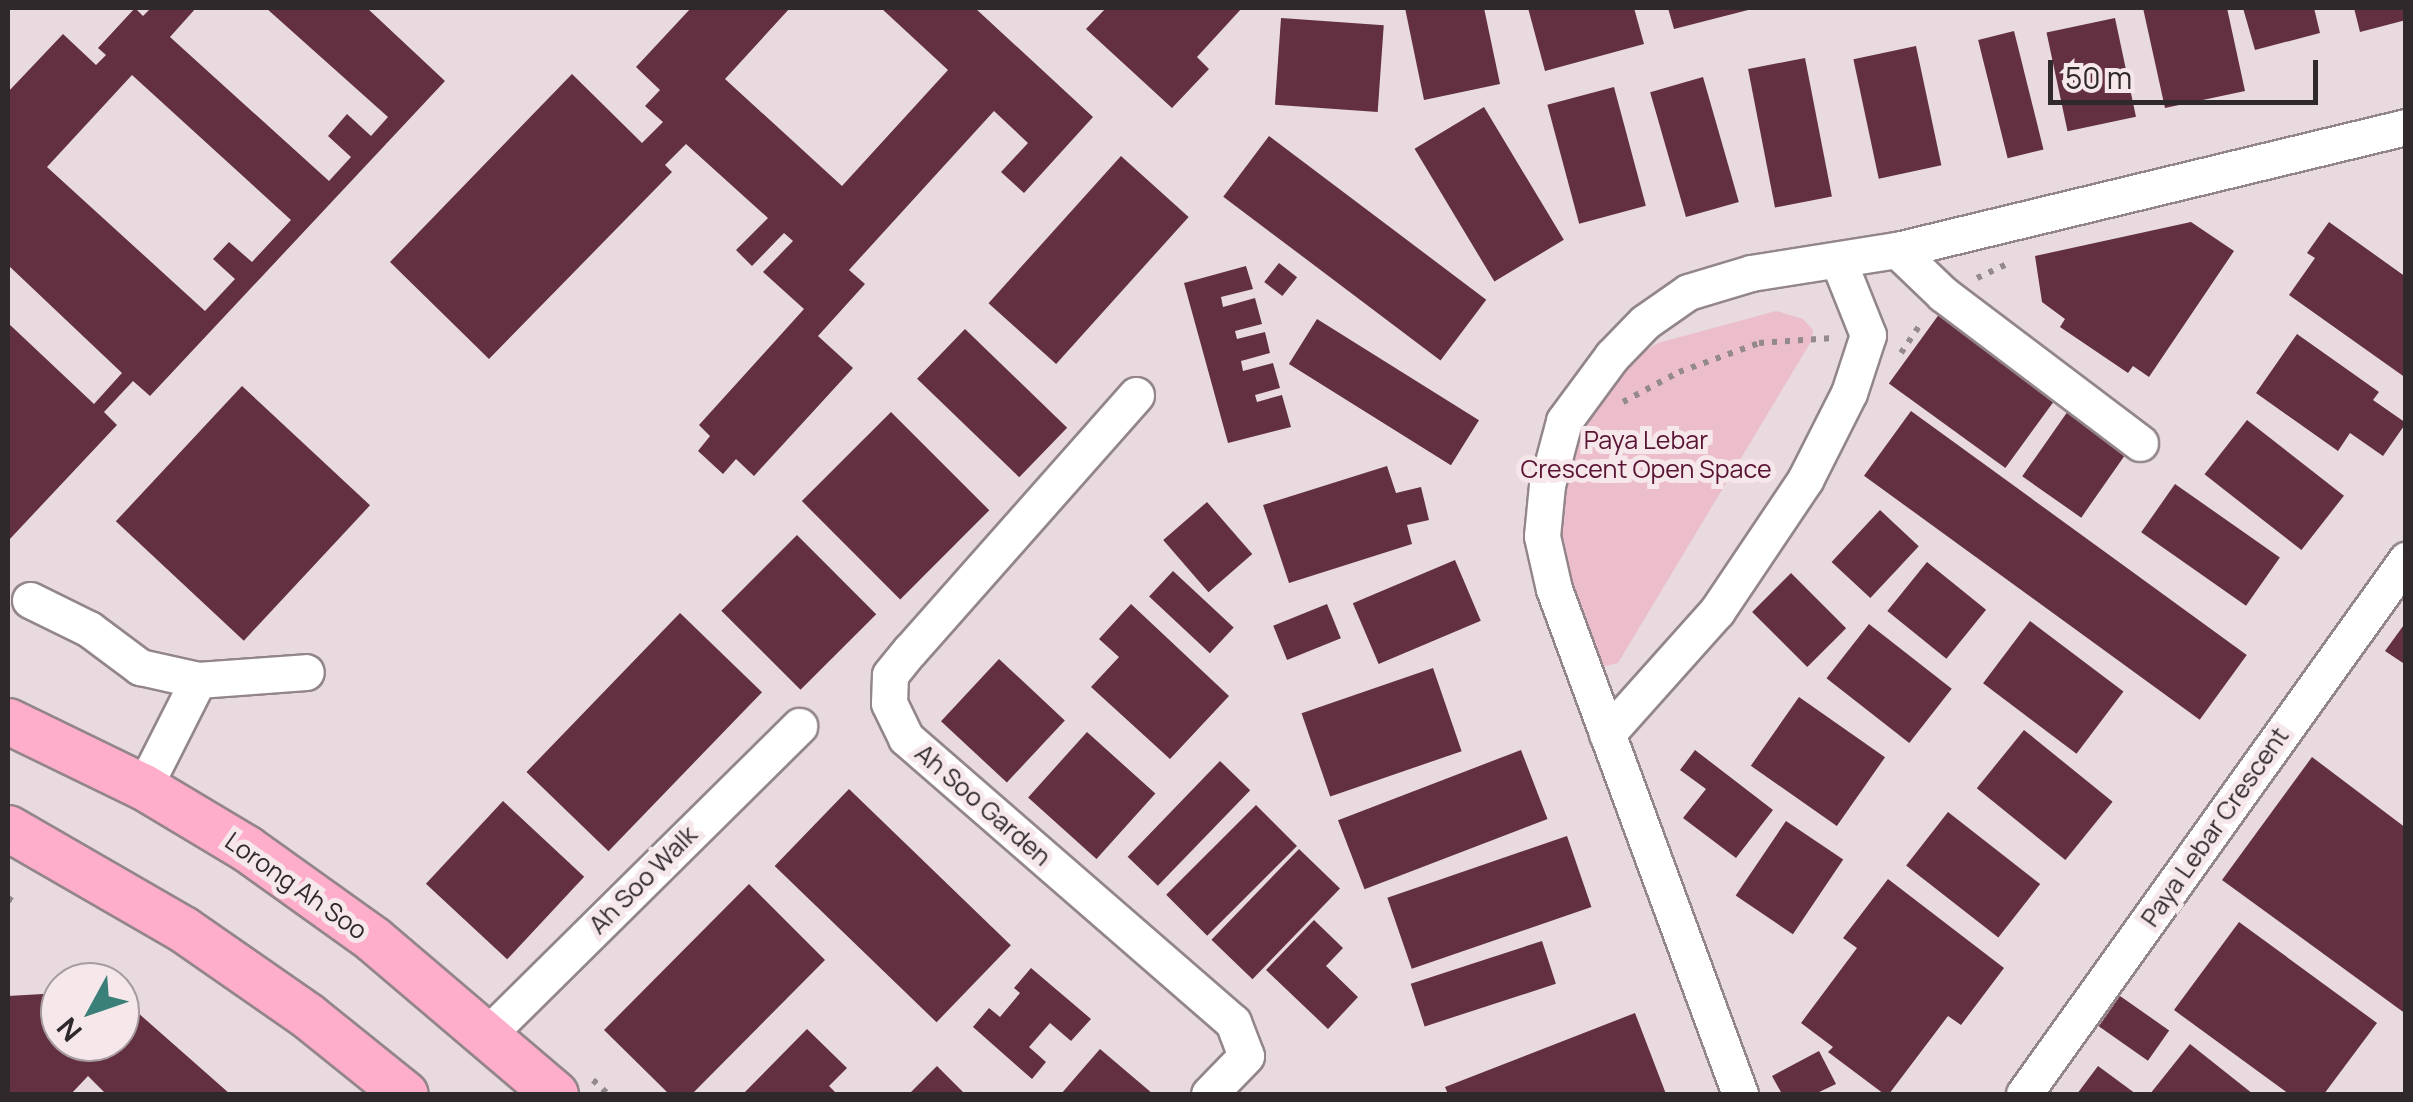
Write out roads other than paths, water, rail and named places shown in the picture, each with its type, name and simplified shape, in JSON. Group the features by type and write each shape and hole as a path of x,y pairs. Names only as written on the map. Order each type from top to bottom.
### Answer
{"main road":[{"name":"Lorong Ah Soo","path":"8,721 144,787 246,848 373,940 555,1094"},
{"path":"8,828 183,929 308,1016 405,1094"}],"street":[{"path":"1740,1094 1554,588 1542,536 1547,485 1564,421 1645,322 1688,292 1751,272 1897,250 2406,127"},
{"path":"1897,250 1943,294 2140,444"},
{"path":"1607,734 1717,612 1804,480 1848,393 1868,335 1838,260"},
{"name":"Ah Soo Garden","path":"1136,396 910,650 890,676 889,704 906,738 1234,1022 1246,1056 1209,1094"},
{"name":"Paya Lebar Crescent","path":"2024,1094 2406,560"},
{"path":"30,600 89,629 140,667 198,680 306,672"},
{"path":"144,787 198,680"},
{"name":"Ah Soo Walk","path":"488,1034 798,726"}],"park label":[{"name":"Paya Lebar Crescent Open Space","path":"1646,456"}]}
